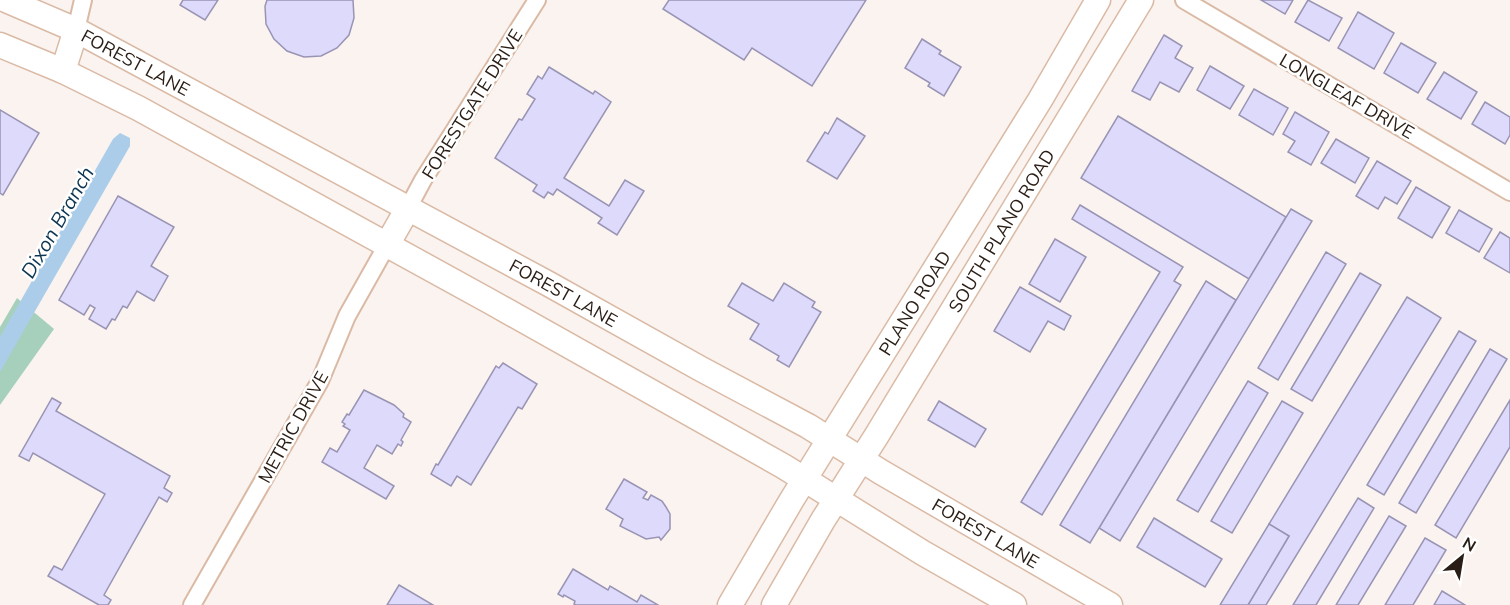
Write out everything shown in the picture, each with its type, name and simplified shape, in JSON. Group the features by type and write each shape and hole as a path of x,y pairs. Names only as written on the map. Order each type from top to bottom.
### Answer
{"main road":[{"name":"FOREST LANE","path":"6,0 76,30 808,426 861,461 1110,605"},
{"name":"PLANO ROAD","path":"730,605 804,480 1040,100 1098,0"},
{"name":"SOUTH PLANO ROAD","path":"861,461 1141,0"},
{"path":"63,71 76,30"},
{"path":"0,45 63,71 138,108 387,245 804,480 923,553 1014,605"},
{"path":"387,245 408,208"},
{"path":"774,605 861,461"}],"street":[{"path":"76,30 82,0"},
{"name":"FORESTGATE DRIVE","path":"408,208 423,180 537,0"},
{"name":"LONGLEAF DRIVE","path":"1184,0 1510,192"},
{"name":"METRIC DRIVE","path":"192,605 320,381 347,316 387,245"}],"green space":[{"path":"17,298 54,329 0,405 0,327"}],"water":[{"path":"120,133 130,138 130,146 0,372 0,337 113,139"}],"building":[{"path":"183,0 218,0 205,20 180,5"},
{"path":"267,0 353,0 354,18 349,35 337,48 321,56 304,57 287,51 274,39 266,24"},
{"path":"669,0 866,0 812,86 752,48 744,60 663,9"},
{"path":"1261,0 1293,0 1285,14"},
{"path":"1308,0 1342,18 1329,41 1295,22"},
{"path":"1358,12 1394,33 1374,69 1338,48"},
{"path":"1164,35 1182,46 1175,58 1193,68 1179,92 1160,82 1150,100 1132,91"},
{"path":"922,39 941,51 939,54 961,67 944,96 928,86 930,83 905,68"},
{"path":"1401,43 1436,63 1418,93 1384,73"},
{"path":"1210,66 1244,86 1230,109 1197,90"},
{"path":"549,67 593,94 595,91 611,102 564,178 609,206 625,180 644,191 617,235 598,223 602,218 557,189 553,195 548,192 544,198 533,191 537,185 495,158 519,119 522,120 535,99 527,94 538,76 542,79"},
{"path":"1444,72 1477,92 1461,119 1427,99"},
{"path":"1254,89 1288,108 1273,135 1239,115"},
{"path":"1485,102 1510,117 1510,135 1505,144 1472,124"},
{"path":"0,110 39,133 3,195 0,193"},
{"path":"1295,112 1329,132 1311,165 1288,152 1295,141 1283,134"},
{"path":"1118,116 1286,217 1249,279 1081,178"},
{"path":"837,118 865,136 837,179 807,161 825,132 828,134"},
{"path":"1336,139 1369,158 1355,183 1321,163"},
{"path":"1377,161 1411,181 1397,204 1385,197 1378,209 1356,196"},
{"path":"1416,187 1450,207 1432,238 1398,218"},
{"path":"118,196 174,227 151,266 168,276 154,301 137,291 127,308 123,306 115,320 112,319 106,329 89,319 95,308 90,305 84,315 59,300"},
{"path":"1080,205 1183,267 1174,281 1181,285 1042,515 1021,502 1160,272 1072,219"},
{"path":"1291,209 1312,221 1120,541 1099,528"},
{"path":"1459,210 1492,229 1479,252 1446,233"},
{"path":"1500,232 1510,238 1510,273 1484,258"},
{"path":"1055,239 1086,257 1060,302 1029,284"},
{"path":"1326,252 1346,264 1278,380 1258,368"},
{"path":"1360,273 1381,285 1312,401 1291,389"},
{"path":"1206,281 1236,300 1090,543 1060,525"},
{"path":"742,283 773,301 784,283 815,302 812,307 821,312 789,367 777,360 779,356 750,339 759,324 728,306"},
{"path":"1020,287 1071,316 1064,330 1048,321 1030,352 994,331"},
{"path":"1407,297 1441,318 1266,605 1248,605 1289,536 1269,524"},
{"path":"1459,331 1476,341 1384,495 1367,485"},
{"path":"1490,349 1507,359 1416,513 1399,503"},
{"path":"503,363 537,384 522,409 518,407 471,485 457,476 451,486 431,474 496,366 499,368"},
{"path":"1248,381 1268,393 1198,512 1177,500"},
{"path":"364,390 394,405 404,414 403,417 411,422 401,440 403,442 401,446 398,444 392,454 377,445 364,468 394,486 386,499 322,462 330,448 337,452 350,430 343,426 345,424 342,422 347,414 349,415"},
{"path":"52,398 61,403 56,411 170,476 164,488 172,493 167,502 159,497 104,595 111,600 108,605 99,605 48,576 54,566 62,570 105,494 33,453 29,461 19,456"},
{"path":"1510,400 1510,447 1456,538 1435,525"},
{"path":"939,401 986,429 975,447 928,420"},
{"path":"1282,401 1303,413 1232,533 1211,521"},
{"path":"624,479 647,492 643,498 648,500 651,495 662,501 666,507 670,514 670,529 661,540 659,537 646,539 620,526 623,519 606,509"},
{"path":"1358,498 1374,508 1316,605 1293,605"},
{"path":"1389,516 1406,526 1358,605 1336,605"},
{"path":"1154,518 1222,559 1205,587 1137,547"},
{"path":"1269,524 1289,536 1248,605 1220,605"},
{"path":"1425,538 1446,550 1413,605 1385,605"},
{"path":"573,569 608,590 610,586 637,602 641,595 658,605 576,605 575,601 558,594"},
{"path":"399,585 433,605 387,605"},
{"path":"1442,591 1465,605 1434,605"}],"water label":[{"name":"Dixon Branch","path":"57,222"}]}
